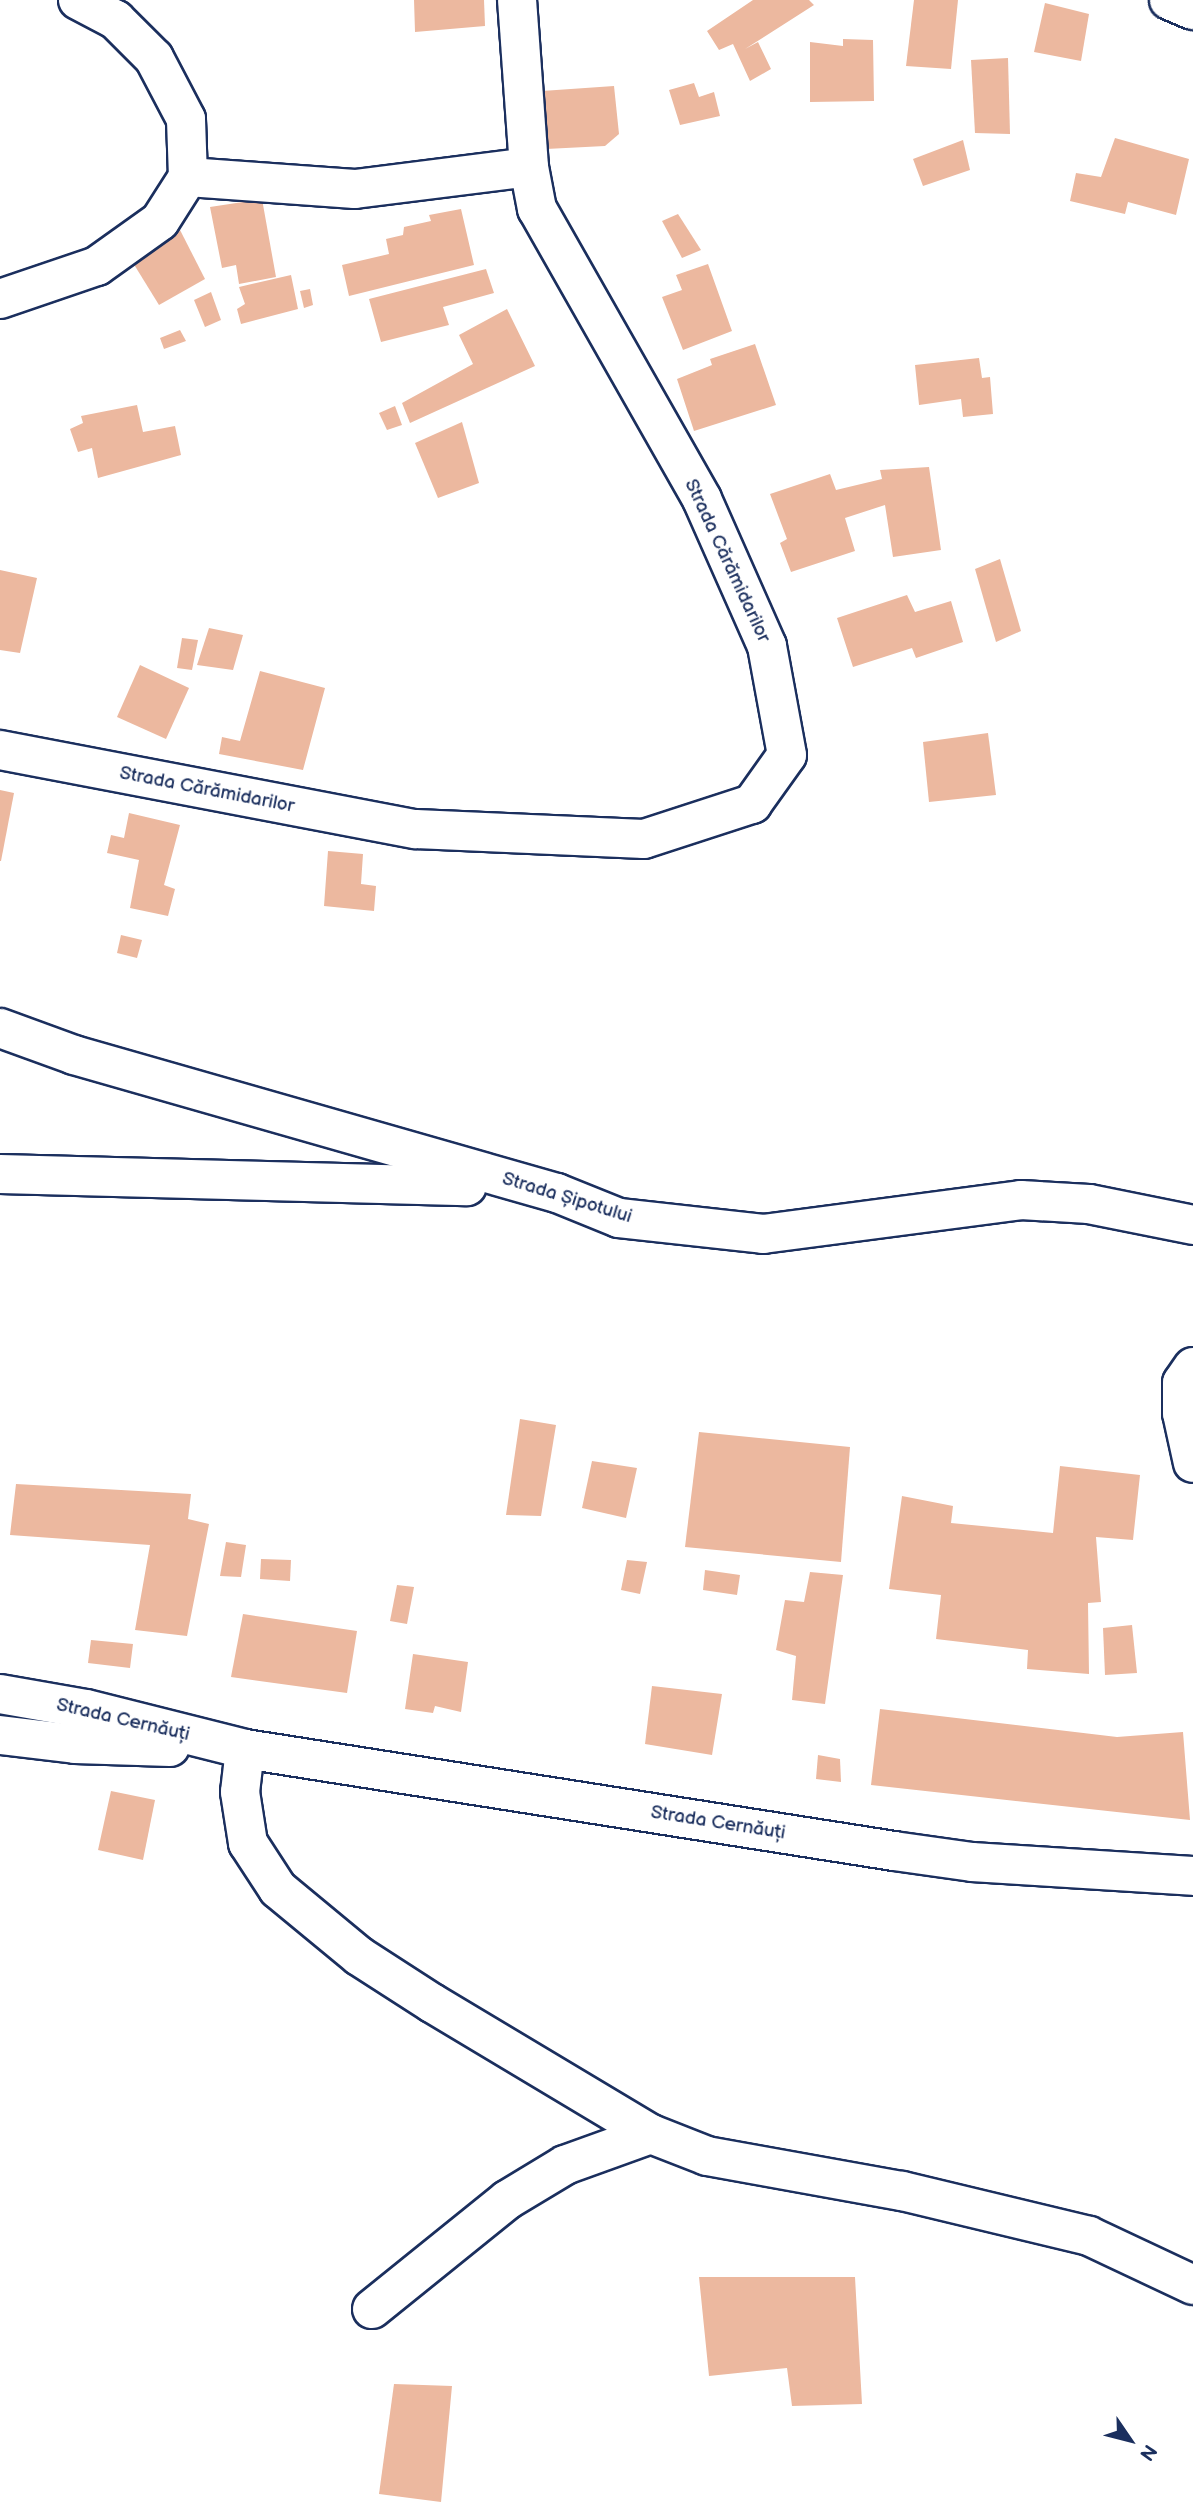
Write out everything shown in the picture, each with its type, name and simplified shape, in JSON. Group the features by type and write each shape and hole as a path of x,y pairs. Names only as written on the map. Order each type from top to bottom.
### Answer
{"street":[{"path":"0,299 97,265 160,221 188,177 186,119 154,58 116,20 78,0"},
{"name":"Strada Cărămidarilor","path":"0,750 416,829 644,839 752,804 787,755 767,646 702,499 537,209 529,167 517,0"},
{"path":"1169,0 1193,10"},
{"path":"188,177 355,189 529,167"},
{"name":"Strada Șipotului","path":"0,1028 74,1055 557,1193 619,1218 763,1234 1021,1200 1089,1204 1193,1225"},
{"path":"0,1174 434,1183 557,1193"},
{"path":"1193,1367 1182,1383 1182,1413 1193,1463"},
{"name":"Strada Cernăuți","path":"0,1694 86,1709 245,1749 972,1862 1193,1876"},
{"name":"Strada Cernăuți","path":"0,1735 75,1744 245,1749"},
{"path":"245,1749 240,1792 248,1843 278,1889 359,1956 536,2069 651,2134 706,2156 902,2191 1089,2236 1193,2285"},
{"path":"372,2309 507,2200 565,2165 651,2134"}],"building":[{"path":"414,0 484,0 485,26 415,32"},
{"path":"753,0 809,0 814,5 745,49 758,42 771,69 750,81 733,44 719,50 707,31"},
{"path":"914,0 958,0 951,69 906,66"},
{"path":"1045,3 1089,14 1081,61 1034,52"},
{"path":"843,39 873,40 874,101 810,102 810,42 843,46"},
{"path":"1008,58 1010,134 975,133 971,60"},
{"path":"694,83 699,97 714,92 720,116 680,125 669,90"},
{"path":"614,86 619,134 605,146 546,149 542,91"},
{"path":"1115,138 1189,159 1176,215 1128,202 1125,214 1070,201 1076,173 1101,177"},
{"path":"963,140 970,170 923,186 913,159"},
{"path":"262,199 276,277 239,284 236,265 222,268 210,207"},
{"path":"461,209 474,265 349,296 342,265 389,254 386,239 403,235 404,227 431,221 429,215"},
{"path":"678,214 701,250 682,258 662,221"},
{"path":"179,228 205,279 159,305 130,258"},
{"path":"708,264 732,331 683,350 662,297 682,290 676,275"},
{"path":"486,269 494,293 443,307 449,325 381,342 369,299"},
{"path":"291,275 298,309 241,324 237,309 245,304 239,287"},
{"path":"310,289 313,305 304,308 300,291"},
{"path":"211,292 221,320 205,327 194,300"},
{"path":"507,309 535,366 410,423 402,403 473,364 459,335"},
{"path":"180,330 186,341 164,349 160,338"},
{"path":"755,344 776,405 694,431 677,379 712,365 710,359"},
{"path":"979,358 982,378 990,377 993,414 963,417 961,399 919,405 915,365"},
{"path":"137,405 143,432 175,426 181,455 98,478 92,448 78,452 70,429 83,423 81,416"},
{"path":"395,406 402,425 387,430 379,413"},
{"path":"462,422 479,483 438,498 415,443"},
{"path":"929,467 941,550 893,557 885,505 845,518 855,551 791,572 780,543 787,539 770,494 830,474 836,490 882,479 880,470"},
{"path":"1000,559 1021,631 996,642 975,569"},
{"path":"0,570 37,578 20,653 0,650"},
{"path":"907,595 915,612 951,601 963,642 916,658 912,648 853,667 837,618"},
{"path":"209,628 243,635 233,670 197,665"},
{"path":"182,638 198,640 192,670 177,668"},
{"path":"140,665 189,688 166,739 117,717"},
{"path":"260,671 325,688 303,770 219,754 222,737 240,741"},
{"path":"988,733 996,795 929,802 923,742"},
{"path":"0,790 14,793 1,861 0,861"},
{"path":"129,813 180,825 164,885 175,889 168,916 130,908 139,860 107,853 111,835 124,838"},
{"path":"328,851 363,854 361,884 376,886 374,911 324,906"},
{"path":"121,935 142,940 137,958 117,953"},
{"path":"520,1419 556,1425 541,1516 506,1515"},
{"path":"699,1432 850,1447 841,1562 685,1547"},
{"path":"592,1461 637,1468 626,1518 582,1508"},
{"path":"1060,1466 1140,1475 1133,1540 1096,1537 1101,1602 1088,1603 1089,1674 1027,1669 1028,1650 936,1639 941,1595 889,1589 902,1496 953,1506 951,1523 1053,1533"},
{"path":"16,1484 191,1494 188,1519 209,1524 187,1636 135,1630 150,1545 10,1535"},
{"path":"226,1542 246,1545 241,1577 220,1576"},
{"path":"261,1559 291,1560 290,1581 260,1579"},
{"path":"627,1560 647,1562 640,1594 621,1590"},
{"path":"705,1570 740,1575 737,1595 703,1590"},
{"path":"810,1572 843,1575 825,1704 792,1700 796,1656 776,1650 785,1600 804,1602"},
{"path":"397,1585 414,1587 407,1624 390,1621"},
{"path":"243,1614 357,1631 347,1693 231,1677"},
{"path":"1132,1625 1137,1673 1105,1675 1103,1628"},
{"path":"91,1640 133,1644 130,1668 88,1663"},
{"path":"413,1654 468,1662 461,1712 435,1706 433,1713 405,1709"},
{"path":"652,1686 722,1694 712,1755 645,1744"},
{"path":"880,1709 1117,1737 1183,1732 1190,1820 871,1785"},
{"path":"818,1755 840,1759 841,1782 816,1779"},
{"path":"111,1791 155,1800 143,1860 98,1850"},
{"path":"699,2277 855,2277 862,2404 792,2406 787,2368 709,2376"},
{"path":"394,2384 452,2386 441,2502 379,2494"}]}
